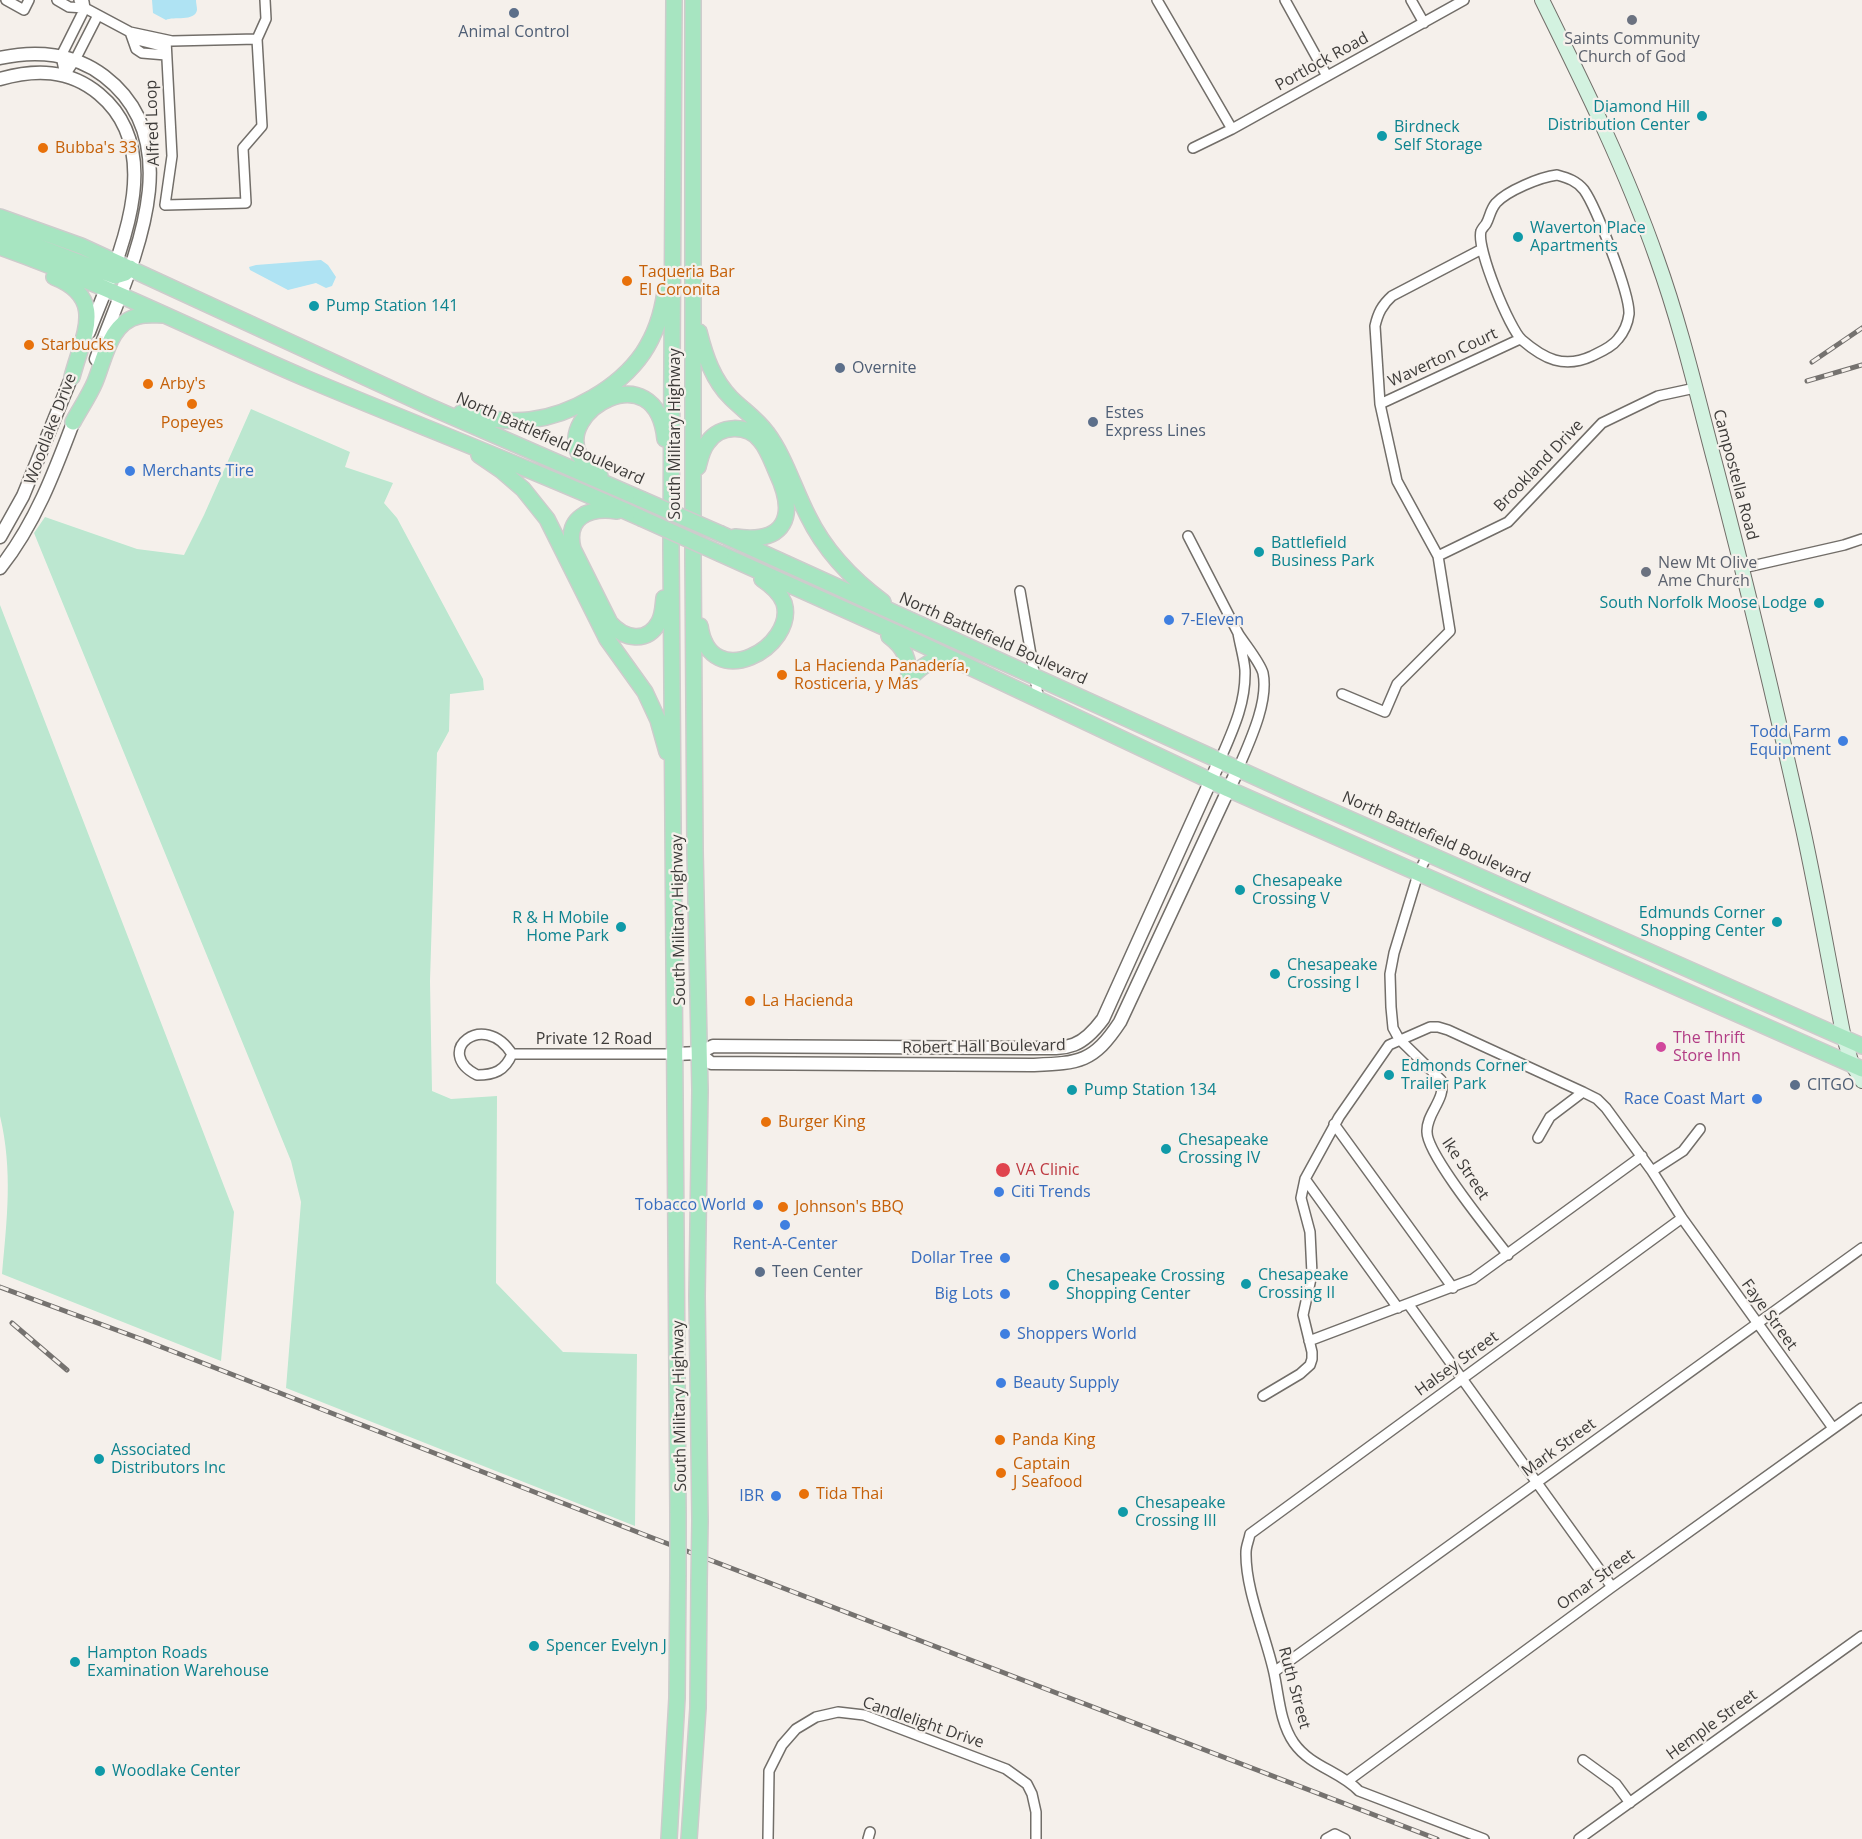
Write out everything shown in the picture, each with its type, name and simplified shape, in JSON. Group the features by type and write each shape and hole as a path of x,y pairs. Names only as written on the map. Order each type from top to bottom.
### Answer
{"main road":[{"name":"South Military Highway","path":"669,1839 677,1698 678,1575 671,548 674,0"},
{"name":"South Military Highway","path":"689,1839 698,1708 700,1520 697,1296 699,1053 693,558 693,0"},
{"name":"Campostella Road","path":"1542,0 1609,137 1635,198 1662,272 1743,568 1803,831 1844,1038 1862,1081"},
{"name":"North Battlefield Boulevard","path":"0,217 81,246 113,279 167,315 304,378 559,481 950,658 1210,781 1857,1067"},
{"path":"0,232 113,279"},
{"path":"428,406 493,419 530,420 569,410 604,390 632,367 643,353 654,332 663,309 672,233"},
{"path":"0,249 17,263 69,284 83,297 87,318 72,377"},
{"name":"North Battlefield Boulevard","path":"0,249 113,279 130,268 428,406 617,488 1034,678 1862,1046"},
{"path":"73,422 94,384 115,332 138,316 167,315"},
{"path":"694,315 709,366 718,382 729,397 757,420 768,434 821,539 853,577 891,609 913,622"},
{"path":"374,380 399,403 431,417 448,436 501,470 523,489 547,519 606,639 645,692 658,720 673,780"},
{"path":"617,488 587,465 580,456 576,446 576,434 579,424 586,415 616,395 626,393 646,399 654,405 660,416 664,427 671,496"},
{"path":"693,506 697,469 708,440 717,433 734,429 752,433 760,441 781,480 788,501 784,521 778,529 759,538 720,534"},
{"path":"641,518 600,509 581,516 572,531 573,549 610,623 617,631 626,636 646,635 660,620 671,548"},
{"path":"693,558 695,599 706,647 714,655 725,660 748,659 759,652 783,625 784,603 779,593 771,585 721,554"},
{"path":"872,623 903,649 909,662 909,679 921,667 932,661 950,658"}],"street":[{"path":"6,0 24,10 30,0"},
{"path":"57,0 69,7 82,3"},
{"path":"130,32 136,49 142,53 166,47 257,39 266,19 265,0"},
{"path":"1157,0 1232,129"},
{"path":"1286,0 1327,76"},
{"path":"1411,0 1424,23"},
{"name":"Portlock Road","path":"1193,148 1232,129 1464,0"},
{"path":"82,3 98,15 130,32 166,47"},
{"path":"65,75 61,56 82,3"},
{"path":"65,75 98,15"},
{"name":"Alfred Loop","path":"166,47 172,156 165,206 246,203 243,148 262,126 257,39"},
{"path":"0,57 27,54 61,56 75,60 100,72 125,95 134,109 146,140 150,173 147,206 140,239 130,268 113,279"},
{"path":"0,79 22,73 40,72 65,75 86,84 104,98 118,115 130,140 134,168 134,192 113,279"},
{"path":"1557,175 1568,178 1585,191 1599,221 1628,301 1629,315 1625,328 1608,348 1574,363 1563,363 1552,359 1520,339 1495,288 1482,249 1481,231 1497,202 1505,195 1546,177 1557,175"},
{"path":"1342,694 1385,712 1397,684 1450,631 1437,556 1397,481 1380,404 1375,326 1383,304 1402,290 1482,249"},
{"name":"Woodlake Drive","path":"0,537 23,496 113,279"},
{"name":"Woodlake Drive","path":"0,568 21,539 41,501 73,422 113,279"},
{"name":"Waverton Court","path":"1380,404 1520,339"},
{"name":"Brookland Drive","path":"1437,556 1508,522 1602,423 1658,396 1695,388"},
{"path":"1095,1053 1106,1043 1120,1022 1238,769 1262,702 1264,686 1262,671 1238,633 1188,536"},
{"path":"1743,568 1845,545 1862,539"},
{"path":"1020,591 1039,700"},
{"path":"1220,760 1241,712 1244,696 1245,668 1238,633"},
{"name":"Robert Hall Boulevard","path":"675,1054 699,1053 713,1046 1063,1048 1079,1044 1091,1036 1103,1019 1220,760"},
{"path":"1399,1039 1393,1028 1390,974 1394,953 1418,874 1428,854"},
{"path":"1095,1053 1112,1018 1113,997"},
{"path":"1263,1396 1300,1374 1310,1365 1312,1352 1303,1316 1312,1275 1310,1232 1301,1198 1305,1179 1334,1124 1389,1045 1399,1039 1430,1026 1438,1027 1597,1100 1606,1108 1642,1156 1682,1218"},
{"name":"Private 12 Road","path":"476,1035 493,1035 501,1040 512,1054 507,1066 499,1072 477,1075 465,1067 459,1054 461,1045 468,1038 476,1035"},
{"name":"Ike Street","path":"1399,1039 1441,1080 1443,1091 1426,1131 1429,1142 1449,1175 1508,1255"},
{"name":"Robert Hall Boulevard","path":"699,1053 711,1063 1032,1065 1062,1064 1095,1053"},
{"name":"Private 12 Road","path":"512,1054 675,1054"},
{"path":"1538,1138 1550,1117 1582,1092"},
{"path":"1334,1124 1453,1288"},
{"path":"1652,1171 1683,1151 1700,1129"},
{"path":"1309,1341 1453,1288 1480,1274 1642,1156"},
{"path":"1305,1179 1398,1308"},
{"name":"Faye Street","path":"1682,1218 1833,1428"},
{"name":"Halsey Street","path":"1250,1534 1682,1218"},
{"name":"Mark Street","path":"1274,1672 1862,1248"},
{"path":"1409,1305 1612,1587"},
{"name":"Omar Street","path":"1349,1780 1612,1587 1862,1408"},
{"name":"Ruth Street","path":"1250,1534 1245,1551 1249,1581 1274,1672 1281,1713 1293,1742 1307,1758 1327,1771 1349,1780 1359,1791 1484,1839"},
{"name":"Hemple Street","path":"1579,1839 1862,1636"},
{"name":"Candlelight Drive","path":"768,1839 769,1771 782,1745 796,1729 816,1717 838,1712 864,1715 1006,1769 1027,1784 1032,1794 1036,1812 1036,1839"},
{"path":"1583,1760 1616,1784 1630,1803"},
{"path":"1326,1839 1335,1834 1345,1839"}],"green space":[{"path":"251,409 350,452 345,467 393,483 384,503 397,518 483,679 484,690 450,694 449,731 437,753 430,981 432,1091 451,1099 497,1096 496,1283 563,1352 637,1354 635,1526 286,1388 301,1202 291,1161 34,533 45,517 137,549 184,555"},
{"path":"0,605 234,1212 221,1361 2,1274 8,1176 0,1116"}],"water":[{"path":"152,0 196,0 197,10 192,16 166,20 153,13"},
{"path":"321,260 328,265 336,277 332,286 326,288 316,283 288,290 250,270 249,267 256,265"}],"railway":[{"path":"1812,362 1862,328"},
{"path":"1807,381 1862,365"},
{"path":"0,1287 141,1339 1437,1839"},
{"path":"12,1323 67,1370"}],"place":[{"name":"Animal Control","path":"514,13"},
{"name":"Saints Community Church of God","path":"1632,20"},
{"name":"Diamond Hill Distribution Center","path":"1702,116"},
{"name":"Birdneck Self Storage","path":"1382,136"},
{"name":"Bubba's 33","path":"43,148"},
{"name":"Waverton Place Apartments","path":"1518,237"},
{"name":"Taqueria Bar El Coronita","path":"627,281"},
{"name":"Pump Station 141","path":"314,306"},
{"name":"Starbucks","path":"29,345"},
{"name":"Overnite","path":"840,368"},
{"name":"Arby's","path":"148,384"},
{"name":"Popeyes","path":"192,404"},
{"name":"Estes Express Lines","path":"1093,422"},
{"name":"Merchants Tire","path":"130,471"},
{"name":"Battlefield Business Park","path":"1259,552"},
{"name":"New Mt Olive Ame Church","path":"1646,572"},
{"name":"South Norfolk Moose Lodge","path":"1819,603"},
{"name":"7-Eleven","path":"1169,620"},
{"name":"La Hacienda Panadería, Rosticeria, y Más","path":"782,675"},
{"name":"Todd Farm Equipment","path":"1843,741"},
{"name":"Chesapeake Crossing V","path":"1240,890"},
{"name":"Edmunds Corner Shopping Center","path":"1777,922"},
{"name":"R & H Mobile Home Park","path":"621,927"},
{"name":"Chesapeake Crossing I","path":"1275,974"},
{"name":"La Hacienda","path":"750,1001"},
{"name":"The Thrift Store Inn","path":"1661,1047"},
{"name":"Edmonds Corner Trailer Park","path":"1389,1075"},
{"name":"CITGO","path":"1795,1085"},
{"name":"Pump Station 134","path":"1072,1090"},
{"name":"Race Coast Mart","path":"1757,1099"},
{"name":"Burger King","path":"766,1122"},
{"name":"Chesapeake Crossing IV","path":"1166,1149"},
{"name":"VA Clinic","path":"1003,1170"},
{"name":"Citi Trends","path":"999,1192"},
{"name":"Tobacco World","path":"758,1205"},
{"name":"Johnson's BBQ","path":"783,1207"},
{"name":"Rent-A-Center","path":"785,1225"},
{"name":"Dollar Tree","path":"1005,1258"},
{"name":"Teen Center","path":"760,1272"},
{"name":"Chesapeake Crossing II","path":"1246,1284"},
{"name":"Chesapeake Crossing Shopping Center","path":"1054,1285"},
{"name":"Big Lots","path":"1005,1294"},
{"name":"Shoppers World","path":"1005,1334"},
{"name":"Beauty Supply","path":"1001,1383"},
{"name":"Panda King","path":"1000,1440"},
{"name":"Associated Distributors Inc","path":"99,1459"},
{"name":"Captain J Seafood","path":"1001,1473"},
{"name":"Tida Thai","path":"804,1494"},
{"name":"IBR","path":"776,1496"},
{"name":"Chesapeake Crossing III","path":"1123,1512"},
{"name":"Spencer Evelyn J","path":"534,1646"},
{"name":"Hampton Roads Examination Warehouse","path":"75,1662"},
{"name":"Woodlake Center","path":"100,1771"}]}
